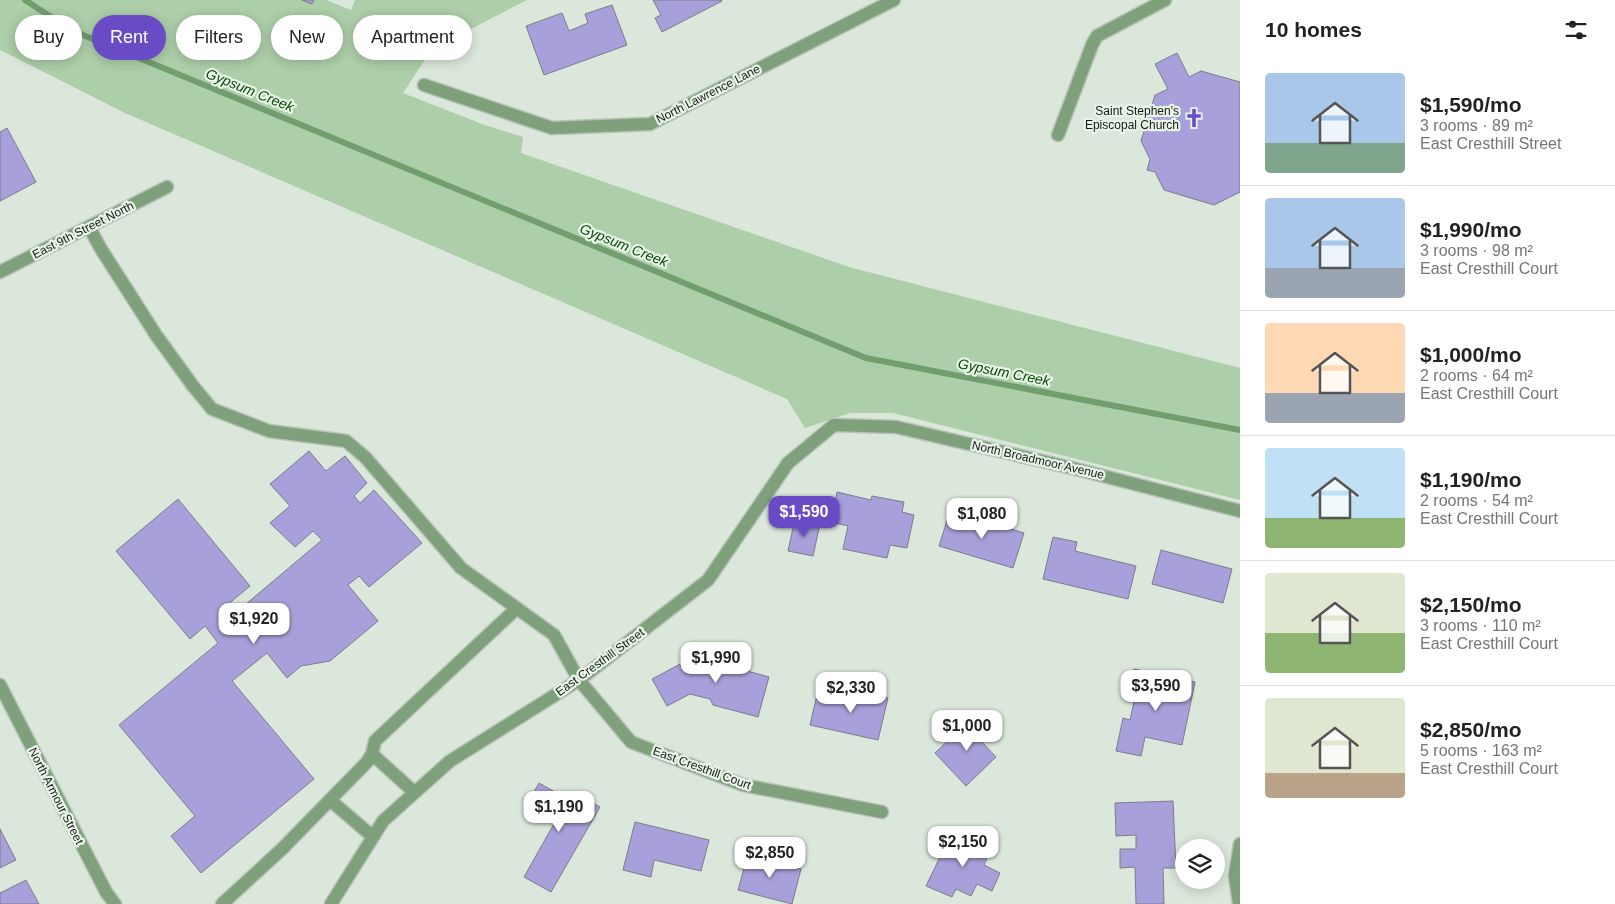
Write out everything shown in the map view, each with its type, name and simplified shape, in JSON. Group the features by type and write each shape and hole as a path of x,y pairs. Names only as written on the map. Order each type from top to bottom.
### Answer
{"street":[{"name":"North Lawrence Lane","path":"424,86 552,128 650,124 894,0"},
{"path":"1058,135 1092,45 1098,36 1165,0"},
{"name":"East 9th Street North","path":"0,272 167,187"},
{"name":"East Cresthill Court","path":"89,227 156,335 193,386 212,408 269,431 346,441 365,456 461,568 554,635 580,680 631,742 743,785 882,812"},
{"name":"North Broadmoor Avenue","path":"834,425 896,427 1072,468 1240,511"},
{"name":"East Cresthill Street","path":"331,904 383,821 450,761 580,680 708,580 788,463 834,425"},
{"path":"222,904 282,849 367,762 372,754 375,741 517,608"},
{"name":"North Armour Street","path":"0,686 106,892 115,904"},
{"path":"372,754 414,792"},
{"path":"330,800 372,837"},
{"path":"1239,904 1235,876 1240,844"}],"green space":[{"path":"0,0 326,0 351,10 355,0 527,0 472,28 472,15 353,15 353,60 425,60 403,93 482,124 523,137 521,153 849,267 1240,368 1240,500 893,413 850,413 805,428 787,399 125,113 20,60 82,60 82,15 15,15 15,58 0,50"}],"building":[{"path":"302,0 314,0 312,4"},
{"path":"653,0 722,1 662,32 655,18 661,15"},
{"path":"612,5 627,45 544,75 526,26 562,13 569,31 588,23 585,14"},
{"name":"Saint Stephen's Episcopal Church","path":"1177,53 1189,77 1201,71 1240,82 1240,192 1214,205 1164,190 1155,172 1147,170 1150,159 1141,141 1155,95 1168,89 1155,64"},
{"path":"7,128 36,182 0,201 0,132"},
{"path":"309,451 326,471 345,456 367,483 354,496 360,503 374,490 422,543 369,587 359,576 348,585 378,621 330,661 301,666 287,678 267,653 232,681 314,779 201,873 171,836 195,816 119,725 218,643 205,626 190,639 116,551 178,499 250,586 226,606 233,615 322,540 313,531 295,547 270,523 290,506 270,484"},
{"path":"837,492 871,500 872,496 904,502 902,512 914,515 907,548 890,545 887,558 843,549 848,526 831,522"},
{"path":"950,511 1024,533 1013,568 939,546"},
{"path":"795,519 820,524 813,556 788,551"},
{"path":"1053,537 1077,542 1075,551 1136,566 1128,599 1043,579"},
{"path":"1161,550 1232,569 1223,603 1152,584"},
{"path":"722,649 744,655 740,669 769,677 758,717 713,705 710,699 690,694 667,706 652,679 686,661 705,666 719,658"},
{"path":"1134,669 1195,682 1182,745 1145,737 1141,756 1116,751 1123,718 1130,720 1137,688 1131,687"},
{"path":"838,687 888,698 878,740 810,725 816,699 834,703"},
{"path":"973,717 986,730 978,738 996,757 966,786 935,753"},
{"path":"539,783 569,800 574,792 600,807 551,892 524,877 555,822 526,806"},
{"path":"1173,801 1175,868 1163,868 1164,904 1136,904 1135,867 1120,868 1120,849 1136,849 1136,835 1116,836 1115,803"},
{"path":"635,822 709,840 701,871 654,860 651,877 623,870"},
{"path":"0,829 16,860 0,868"},
{"path":"952,832 991,849 984,865 1000,873 992,891 977,884 971,896 956,889 952,897 926,886"},
{"path":"748,854 801,869 792,904 738,890"},
{"path":"26,880 39,904 0,904 0,893"}],"waterway":[{"name":"Gypsum Creek","path":"25,0 71,30 866,358 1240,430"}],"place":[{"name":"Saint Stephen's Episcopal Church","path":"1194,118"}]}
